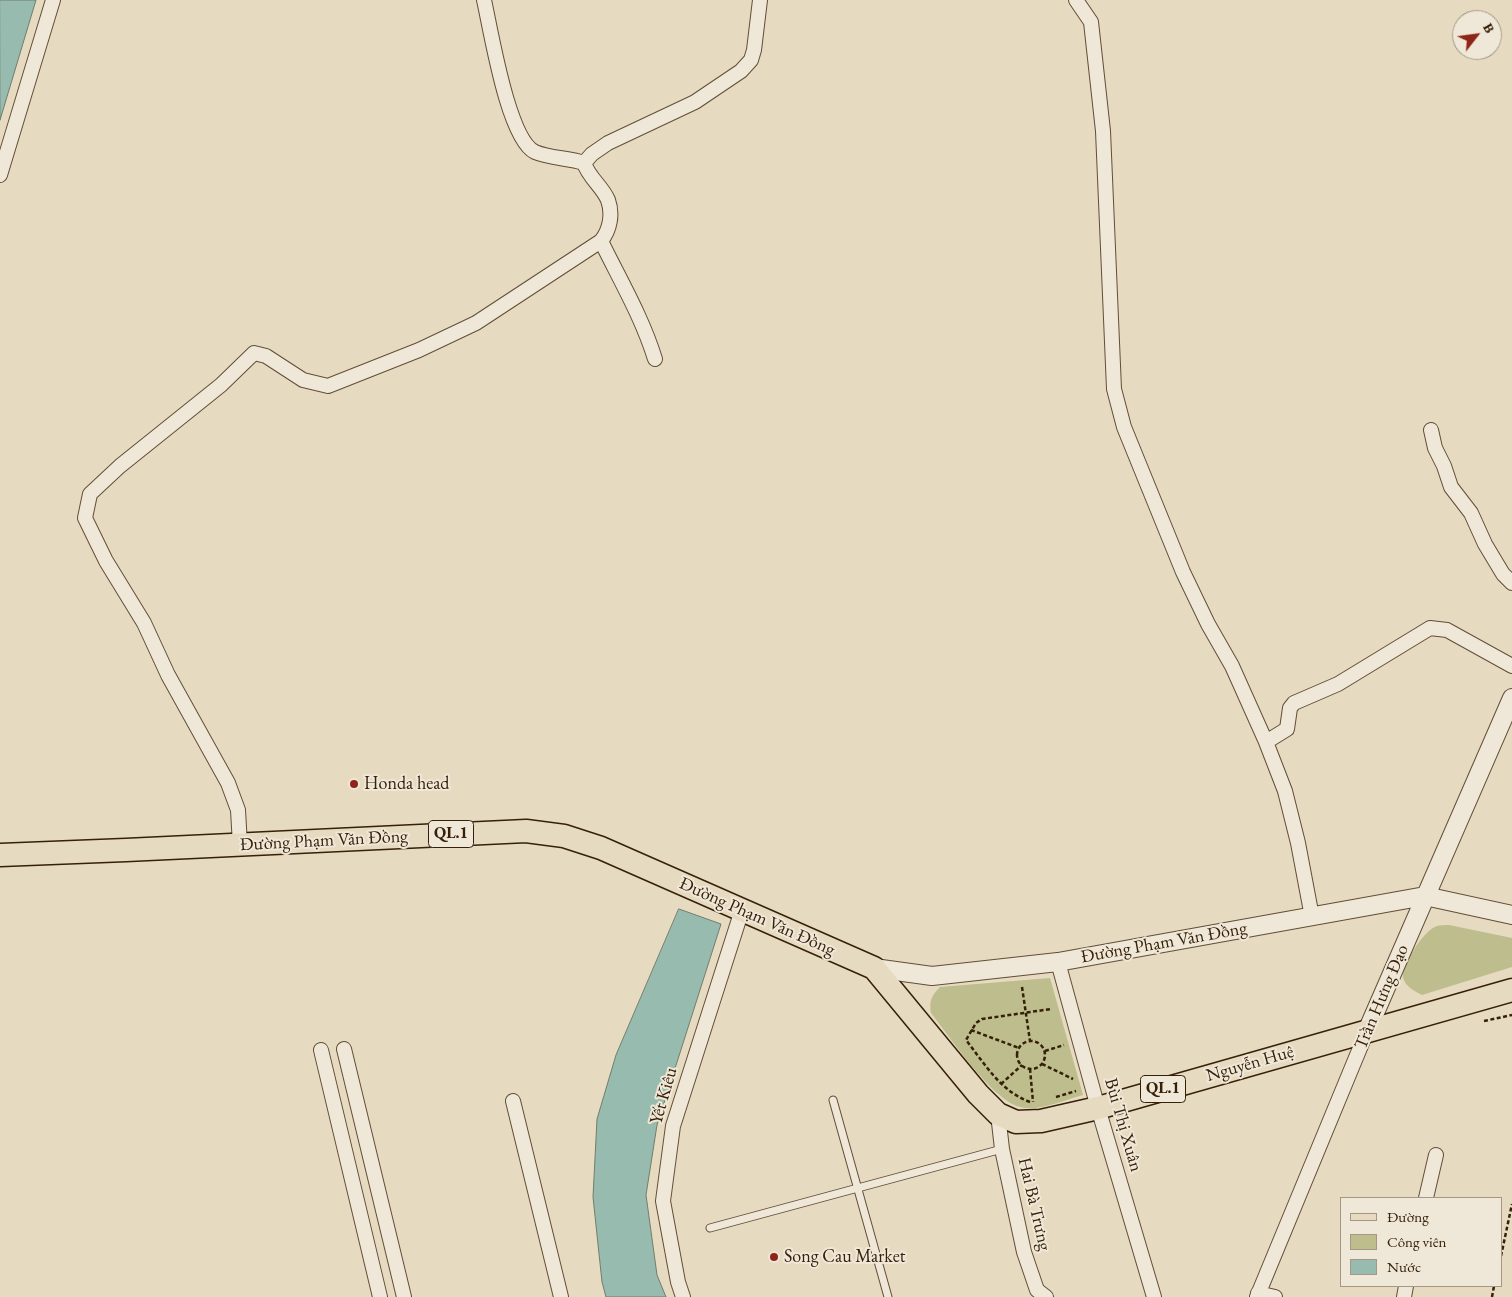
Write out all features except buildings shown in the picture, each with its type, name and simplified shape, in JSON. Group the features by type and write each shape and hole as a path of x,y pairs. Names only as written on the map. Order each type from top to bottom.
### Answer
{"main road":[{"name":"Đường Phạm Văn Đồng","path":"0,855 535,832 564,836 601,848 874,968"},
{"name":"Nguyễn Huệ","path":"874,968 978,1094 998,1114 1016,1122 1041,1121 1098,1108 1512,990"}],"street":[{"path":"0,175 53,0"},
{"path":"484,0 507,101 525,144 535,152 584,163"},
{"path":"584,163 592,154 608,143 695,102 741,71 751,60 754,50 760,0"},
{"path":"1076,0 1091,22 1103,131 1114,390 1124,426 1183,572 1208,624 1232,666 1285,790 1298,843 1312,917"},
{"path":"240,845 238,810 228,783 168,675 144,624 106,561 85,518 90,494 120,466 221,385 254,353 266,356 303,380 328,386 419,350 476,323 601,241 606,235 610,224 608,199 587,172 584,163"},
{"path":"601,241 641,319 655,359"},
{"path":"1431,430 1435,448 1452,487 1470,513 1485,544 1503,574 1512,583"},
{"path":"1266,742 1287,729 1290,708 1294,703 1338,684 1430,628 1447,630 1512,666"},
{"name":"Trần Hưng Đạo","path":"1258,1295 1367,1031 1512,698"},
{"name":"Đường Phạm Văn Đồng","path":"874,968 932,976 1058,962 1425,896 1512,915"},
{"name":"Yết Kiêu","path":"683,1297 678,1282 663,1201 673,1126 742,910"},
{"name":"Bùi Thị Xuân","path":"1058,962 1098,1108 1154,1297"},
{"path":"344,1049 404,1297"},
{"path":"321,1050 380,1297"},
{"path":"514,1100 561,1297"},
{"name":"Hai Bà Trưng","path":"998,1114 1002,1149 1024,1252 1037,1295"},
{"path":"1426,1197 1436,1155"},
{"path":"1258,1295 1276,1297"}],"lane":[{"path":"833,1100 888,1297"},
{"path":"710,1228 1002,1149"}],"path":[{"path":"1022,987 1030,1041"},
{"path":"1041,1101 1033,1104 1016,1097 1000,1084 966,1040 970,1030 982,1019 1051,1008"},
{"path":"1484,1022 1512,1015"},
{"path":"970,1030 1019,1048"},
{"path":"1030,1041 1040,1044 1045,1051 1042,1064 1039,1067 1030,1069 1022,1066 1017,1058 1019,1048 1030,1041"},
{"path":"1045,1051 1064,1045"},
{"path":"1042,1064 1074,1079"},
{"path":"1000,1084 1022,1066"},
{"path":"1030,1069 1033,1104"},
{"path":"1050,1098 1076,1091"},
{"path":"1502,1251 1512,1204"}],"green space":[{"path":"1449,925 1512,938 1512,967 1422,995 1413,990 1408,986 1403,977 1410,956 1420,940 1432,929 1438,926"},
{"path":"1050,978 1083,1095 1043,1107 1020,1107 1009,1102 985,1081 931,1013 930,1006 933,996 940,987"}],"water":[{"path":"0,0 36,0 0,120"},
{"path":"679,909 721,924 657,1125 646,1195 657,1275 666,1297 606,1297 602,1282 593,1197 597,1119 616,1055"}],"place":[{"name":"Honda head","path":"354,784"},
{"name":"Song Cau Market","path":"774,1257"}]}
